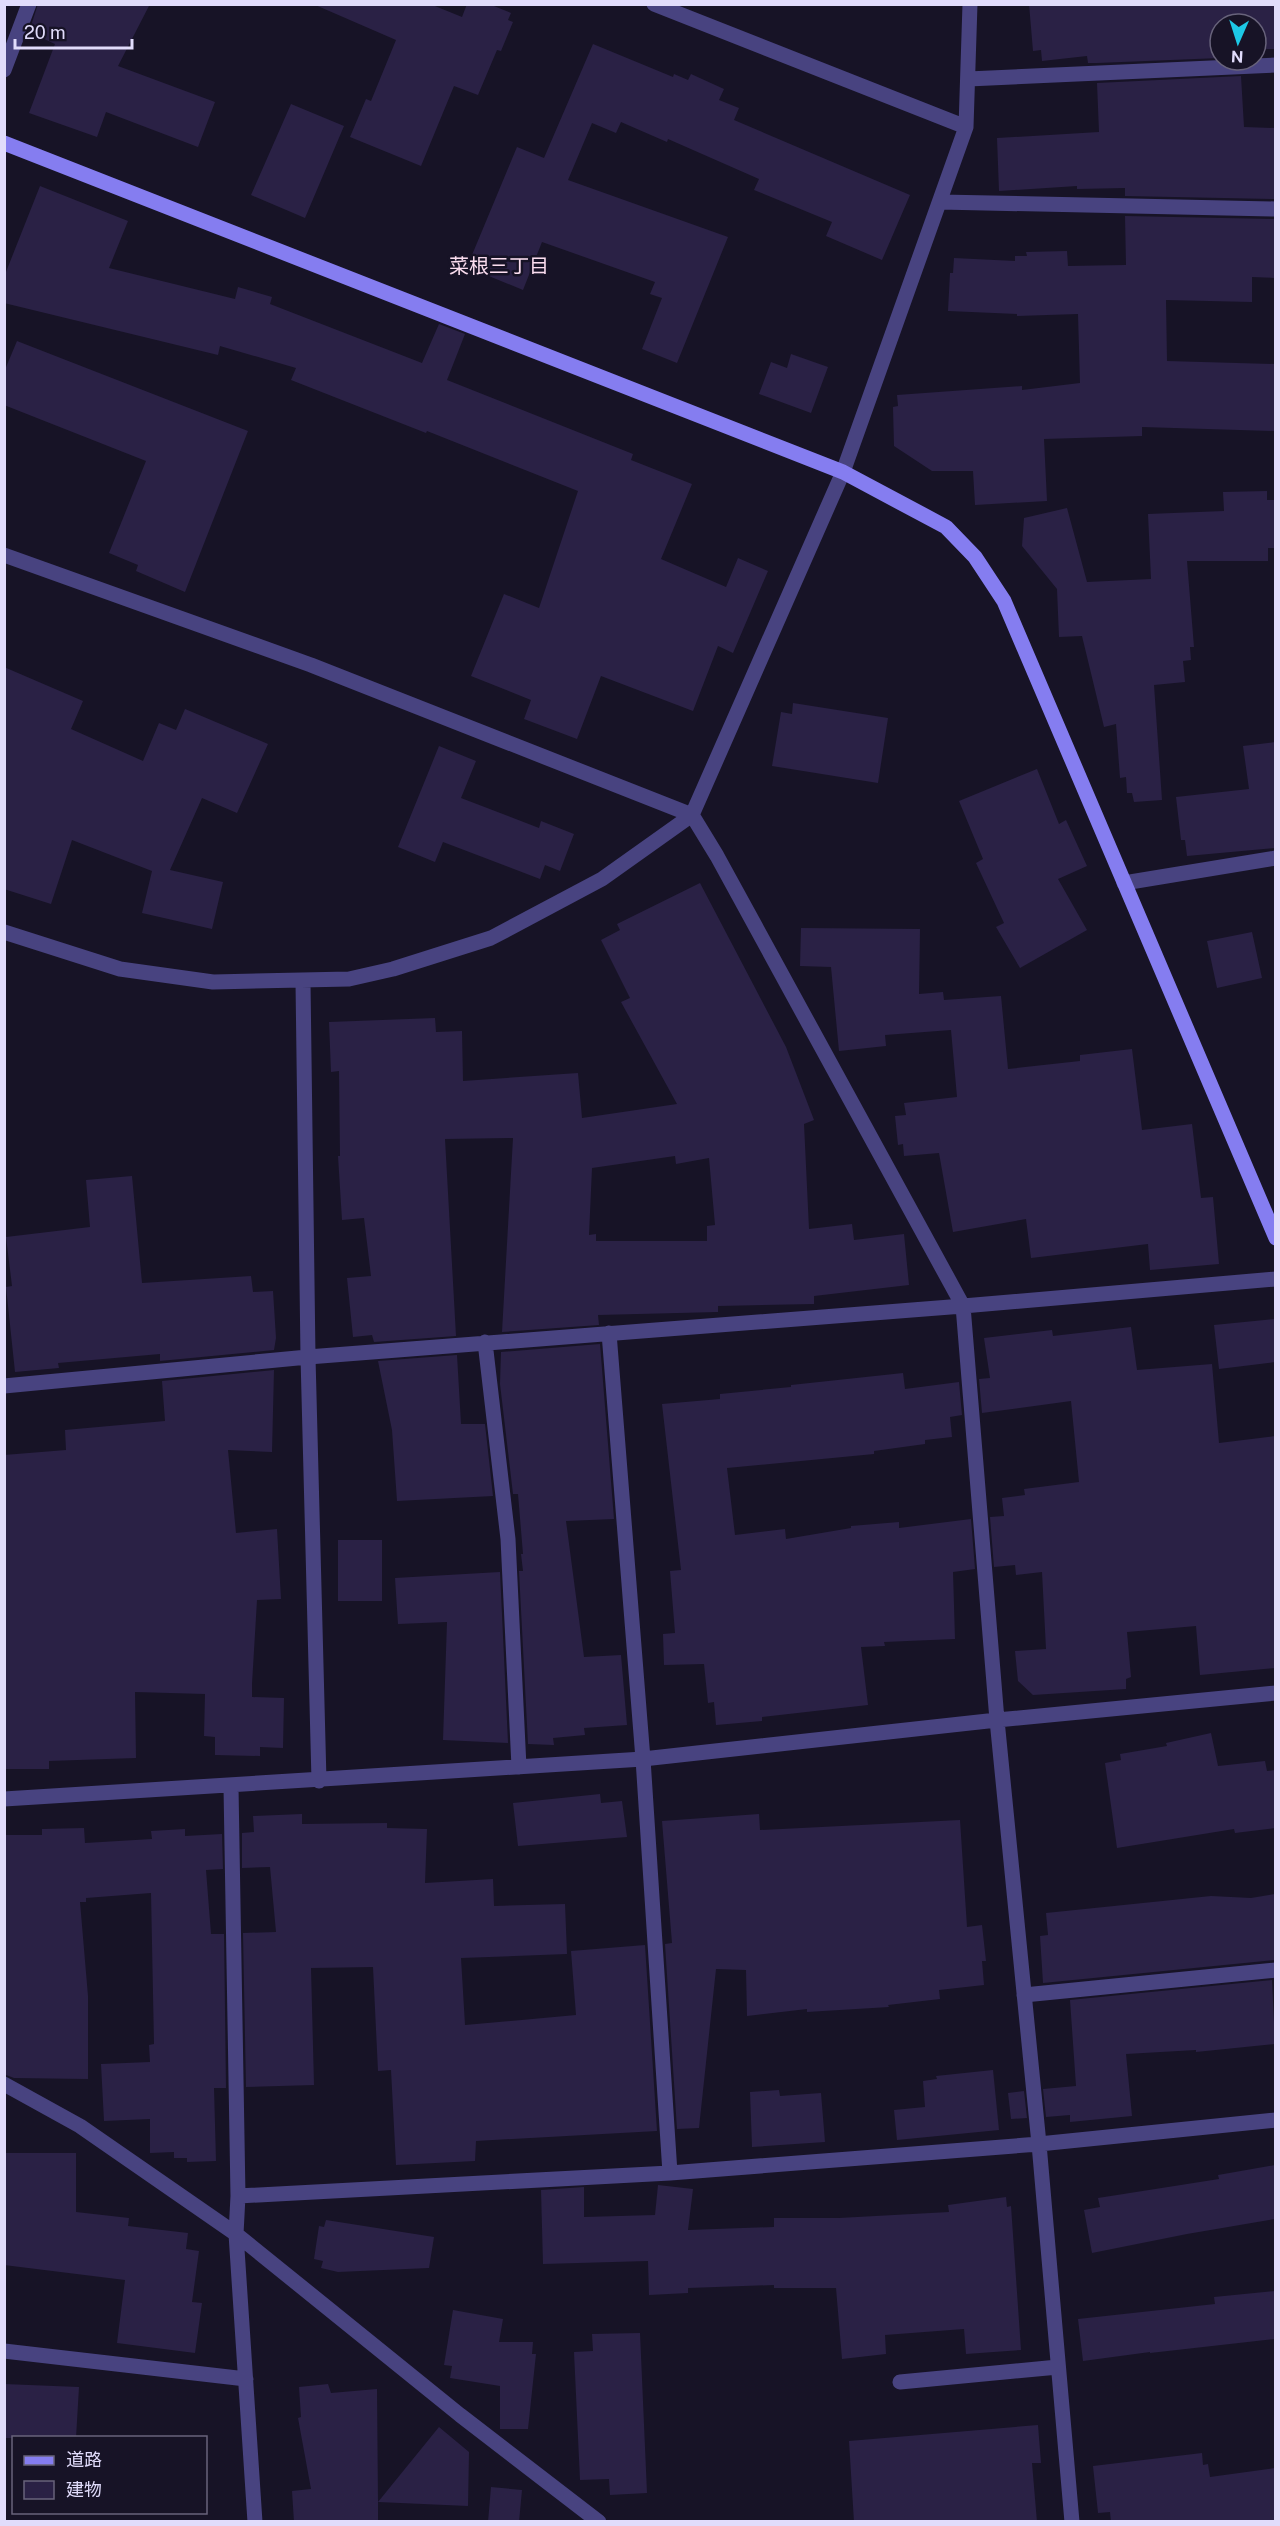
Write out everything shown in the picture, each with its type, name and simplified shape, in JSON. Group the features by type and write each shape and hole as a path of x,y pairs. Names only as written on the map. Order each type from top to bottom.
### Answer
{"street":[{"path":"4,70 29,4"},
{"path":"654,4 966,127"},
{"path":"4,932 120,969 213,982 303,982 349,979 393,969 491,938 602,879 692,815 843,472 966,127 970,4"},
{"path":"968,79 1275,65"},
{"path":"4,143 843,472 946,527 975,557 1004,601 1275,1238"},
{"path":"940,202 1275,208"},
{"path":"4,555 312,665 692,815 717,856 963,1306 997,1720 1039,2144 1072,2522"},
{"path":"1124,883 1275,858"},
{"path":"303,982 308,1357 320,1781"},
{"path":"4,1386 485,1342 963,1306 1275,1279"},
{"path":"609,1333 643,1759 670,2173"},
{"path":"485,1342 508,1539 519,1767"},
{"path":"4,1799 643,1759 997,1720 1275,1693"},
{"path":"231,1786 236,2235 255,2522"},
{"path":"1024,1995 1275,1970"},
{"path":"4,2084 80,2126 236,2235 460,2415 599,2522"},
{"path":"237,2196 670,2173 1039,2144 1275,2120"},
{"path":"4,2351 246,2379"},
{"path":"900,2382 1058,2367"}],"building":[{"path":"38,4 150,4 118,66 215,102 198,147 106,112 97,137 29,113 55,44 29,32"},
{"path":"313,4 430,4 462,17 467,4 489,4 511,13 508,20 513,22 501,51 497,50 478,95 454,86 421,166 350,137 366,99 371,101 396,40"},
{"path":"1029,4 1275,4 1275,49 1268,49 1268,12 1208,12 1208,58 1088,63 1087,56 1042,61 1041,50 1033,51"},
{"path":"593,44 673,77 674,74 688,80 691,74 724,89 719,100 739,108 734,120 910,195 882,260 826,236 832,222 754,190 759,179 668,139 667,142 621,122 616,133 592,123 568,180 728,237 677,363 642,349 662,298 650,294 655,282 542,242 523,290 467,267 517,147 544,158"},
{"path":"1241,76 1244,127 1275,128 1275,199 1125,196 1125,188 1077,189 1077,186 999,191 997,138 1099,132 1097,83"},
{"path":"291,104 344,126 305,218 251,195"},
{"path":"40,186 128,221 109,268 235,299 238,287 272,297 270,304 422,363 439,324 465,334 447,380 633,454 631,460 692,484 661,559 726,587 738,558 768,571 733,653 718,646 693,711 601,676 577,739 524,719 531,700 471,676 504,594 539,608 578,491 291,380 296,368 220,346 218,355 4,303 4,277"},
{"path":"1125,216 1275,219 1275,278 1252,277 1252,302 1166,300 1167,361 1275,364 1275,431 1142,427 1142,436 1044,439 1047,501 975,505 973,471 932,471 894,446 893,407 898,406 897,395 1022,386 1022,390 1080,383 1078,314 1017,316 1017,314 948,311 950,273 953,273 954,258 1015,261 1015,256 1027,256 1026,252 1067,251 1068,266 1126,265"},
{"path":"17,341 248,431 185,592 136,571 138,565 109,553 146,461 4,405 4,372"},
{"path":"791,354 828,367 811,413 759,394 771,362 787,368"},
{"path":"1267,491 1267,500 1275,500 1275,548 1268,548 1268,561 1187,561 1194,647 1190,647 1191,660 1183,661 1185,682 1154,685 1162,800 1134,802 1132,793 1127,793 1126,777 1120,778 1116,724 1104,727 1082,636 1059,637 1057,589 1022,546 1024,518 1067,508 1087,582 1151,579 1148,514 1224,511 1223,492"},
{"path":"4,667 83,701 71,729 143,761 159,723 176,730 185,709 268,744 237,813 202,798 170,870 223,882 212,929 142,913 152,871 72,840 51,904 4,889"},
{"path":"793,703 888,718 878,783 772,766 781,712 792,714"},
{"path":"1275,742 1275,848 1187,856 1185,840 1181,840 1176,797 1249,789 1243,746"},
{"path":"439,746 476,761 461,798 539,828 541,821 574,834 560,871 545,865 540,879 443,842 435,862 398,847"},
{"path":"1037,769 1059,824 1066,820 1087,866 1058,879 1087,930 1020,968 996,927 1004,923 976,863 983,859 959,801"},
{"path":"700,883 786,1047 814,1120 804,1124 809,1229 852,1224 854,1240 904,1234 909,1285 814,1296 814,1304 718,1306 718,1312 598,1315 599,1325 502,1332 513,1138 445,1139 456,1336 374,1342 372,1335 353,1337 347,1278 371,1276 364,1218 342,1220 338,1156 340,1156 339,1071 331,1072 329,1022 435,1018 436,1032 462,1031 463,1081 578,1073 582,1118 677,1104 621,1002 630,998 601,940 620,930 617,924","holes":["675,1156 676,1164 709,1158 715,1225 707,1226 707,1241 596,1241 596,1234 589,1235 592,1168"]},
{"path":"801,928 920,929 919,994 943,992 944,1000 1001,996 1008,1069 1080,1061 1080,1055 1132,1049 1142,1130 1192,1124 1201,1198 1213,1197 1219,1264 1150,1270 1148,1244 1031,1258 1026,1219 953,1232 939,1153 904,1156 903,1144 898,1145 895,1116 906,1115 904,1103 957,1097 951,1030 885,1035 886,1046 839,1051 831,967 800,966"},
{"path":"1252,932 1262,978 1217,988 1207,941"},
{"path":"132,1176 142,1283 251,1276 253,1292 273,1291 276,1338 274,1350 160,1361 160,1354 58,1363 59,1368 15,1372 6,1287 12,1286 6,1237 90,1227 86,1180"},
{"path":"1275,1319 1275,1362 1219,1369 1214,1325"},
{"path":"1131,1327 1137,1370 1212,1364 1219,1443 1275,1436 1275,1668 1200,1675 1196,1626 1127,1632 1131,1677 1126,1679 1126,1689 1033,1695 1018,1681 1015,1651 1046,1649 1042,1572 1016,1575 1015,1565 994,1567 990,1517 1004,1516 1002,1498 1025,1495 1024,1489 1079,1482 1071,1401 982,1413 979,1379 990,1378 984,1338 1052,1330 1053,1336"},
{"path":"600,1344 614,1519 566,1521 584,1657 621,1655 627,1725 584,1728 585,1735 553,1738 554,1745 528,1744 519,1571 523,1571 521,1554 523,1554 518,1494 513,1494 500,1384 501,1352"},
{"path":"457,1355 461,1424 485,1424 493,1496 397,1501 392,1430 378,1361"},
{"path":"274,1370 272,1452 228,1450 236,1533 277,1529 281,1599 257,1600 252,1697 284,1698 283,1748 260,1747 260,1756 215,1755 215,1737 204,1736 205,1694 135,1692 136,1758 49,1761 49,1769 4,1769 4,1455 66,1450 65,1430 165,1421 162,1381"},
{"path":"903,1373 905,1389 959,1382 962,1415 950,1417 952,1437 925,1440 925,1444 874,1451 874,1454 727,1468 735,1535 785,1529 786,1539 851,1528 851,1526 899,1522 899,1528 971,1519 975,1569 953,1572 955,1639 884,1642 885,1646 861,1647 868,1705 762,1717 762,1721 716,1725 714,1702 708,1703 704,1664 664,1665 663,1634 675,1633 670,1571 681,1570 662,1404 720,1399 720,1394"},
{"path":"338,1540 382,1540 382,1601 338,1601"},
{"path":"500,1572 508,1743 443,1740 447,1622 398,1624 395,1578"},
{"path":"1211,1733 1218,1766 1265,1761 1267,1771 1275,1770 1275,1828 1235,1833 1234,1829 1117,1848 1105,1763 1121,1760 1120,1754 1167,1746 1166,1743"},
{"path":"600,1794 601,1803 622,1801 627,1837 518,1846 513,1803"},
{"path":"302,1814 302,1824 387,1823 387,1828 427,1829 425,1883 493,1879 494,1906 565,1904 567,1954 461,1958 465,2025 576,2015 571,1951 645,1945 657,2131 476,2141 475,2161 396,2165 391,2070 378,2071 373,1967 311,1968 314,2085 246,2087 243,1933 276,1932 270,1867 242,1868 242,1833 254,1832 253,1816"},
{"path":"759,1814 760,1830 960,1820 967,1927 982,1925 986,1961 982,1961 984,1985 939,1990 940,1999 888,2005 889,2007 807,2012 807,2009 747,2016 746,1970 716,1969 699,2128 677,2129 665,1944 672,1943 662,1821"},
{"path":"84,1828 85,1843 152,1839 151,1831 185,1829 185,1836 222,1834 223,1869 206,1870 211,1934 224,1934 226,2088 214,2088 216,2161 187,2162 187,2158 174,2158 174,2152 150,2153 150,2119 104,2121 101,2064 150,2062 149,2045 154,2044 151,1893 86,1898 86,1902 80,1902 88,1996 88,2079 14,2078 6,2075 4,1835 42,1835 42,1829"},
{"path":"1275,1894 1275,1960 1043,1983 1040,1936 1048,1935 1046,1913 1211,1896 1251,1898"},
{"path":"1272,1980 1275,2044 1196,2052 1196,2050 1126,2054 1132,2116 1070,2122 1070,2115 1046,2117 1043,2089 1076,2086 1070,2000"},
{"path":"993,2070 999,2130 897,2140 894,2110 925,2107 923,2081 937,2079 936,2076"},
{"path":"779,2090 780,2096 821,2093 825,2142 752,2147 750,2092"},
{"path":"1024,2091 1027,2118 1011,2119 1008,2093"},
{"path":"4,2153 76,2153 76,2212 129,2218 128,2226 188,2233 186,2249 199,2251 192,2302 202,2303 195,2353 117,2343 125,2280 4,2265"},
{"path":"1275,2165 1275,2219 1092,2253 1084,2210 1100,2207 1098,2198 1219,2179 1218,2175"},
{"path":"658,2185 693,2189 688,2230 774,2227 774,2218 839,2218 949,2212 948,2205 1006,2197 1007,2207 1011,2206 1021,2350 966,2354 964,2329 885,2335 886,2354 842,2359 836,2288 774,2288 774,2285 688,2288 688,2293 649,2295 648,2261 543,2264 541,2190 584,2187 584,2217 655,2215"},
{"path":"326,2220 434,2237 429,2268 338,2272 321,2268 323,2261 314,2259 319,2226 324,2227"},
{"path":"1275,2291 1275,2339 1083,2361 1078,2319 1215,2304 1214,2297"},
{"path":"453,2310 503,2319 499,2342 533,2342 532,2354 536,2354 528,2429 500,2429 500,2386 450,2378 452,2366 444,2365"},
{"path":"640,2333 647,2493 610,2495 609,2479 580,2480 574,2352 593,2351 592,2334"},
{"path":"4,2384 79,2387 76,2436 4,2438"},
{"path":"328,2384 331,2393 377,2389 378,2522 294,2522 292,2491 311,2489 298,2418 301,2417 299,2387"},
{"path":"1038,2425 1041,2463 1032,2463 1037,2522 854,2522 849,2441"},
{"path":"439,2427 469,2452 468,2506 378,2502"},
{"path":"1202,2453 1203,2465 1208,2464 1210,2477 1275,2468 1275,2522 1111,2522 1110,2512 1098,2513 1093,2466"},
{"path":"491,2487 522,2490 519,2522 488,2522"}],"district":[{"name":"菜根三丁目","path":"499,266"}]}
